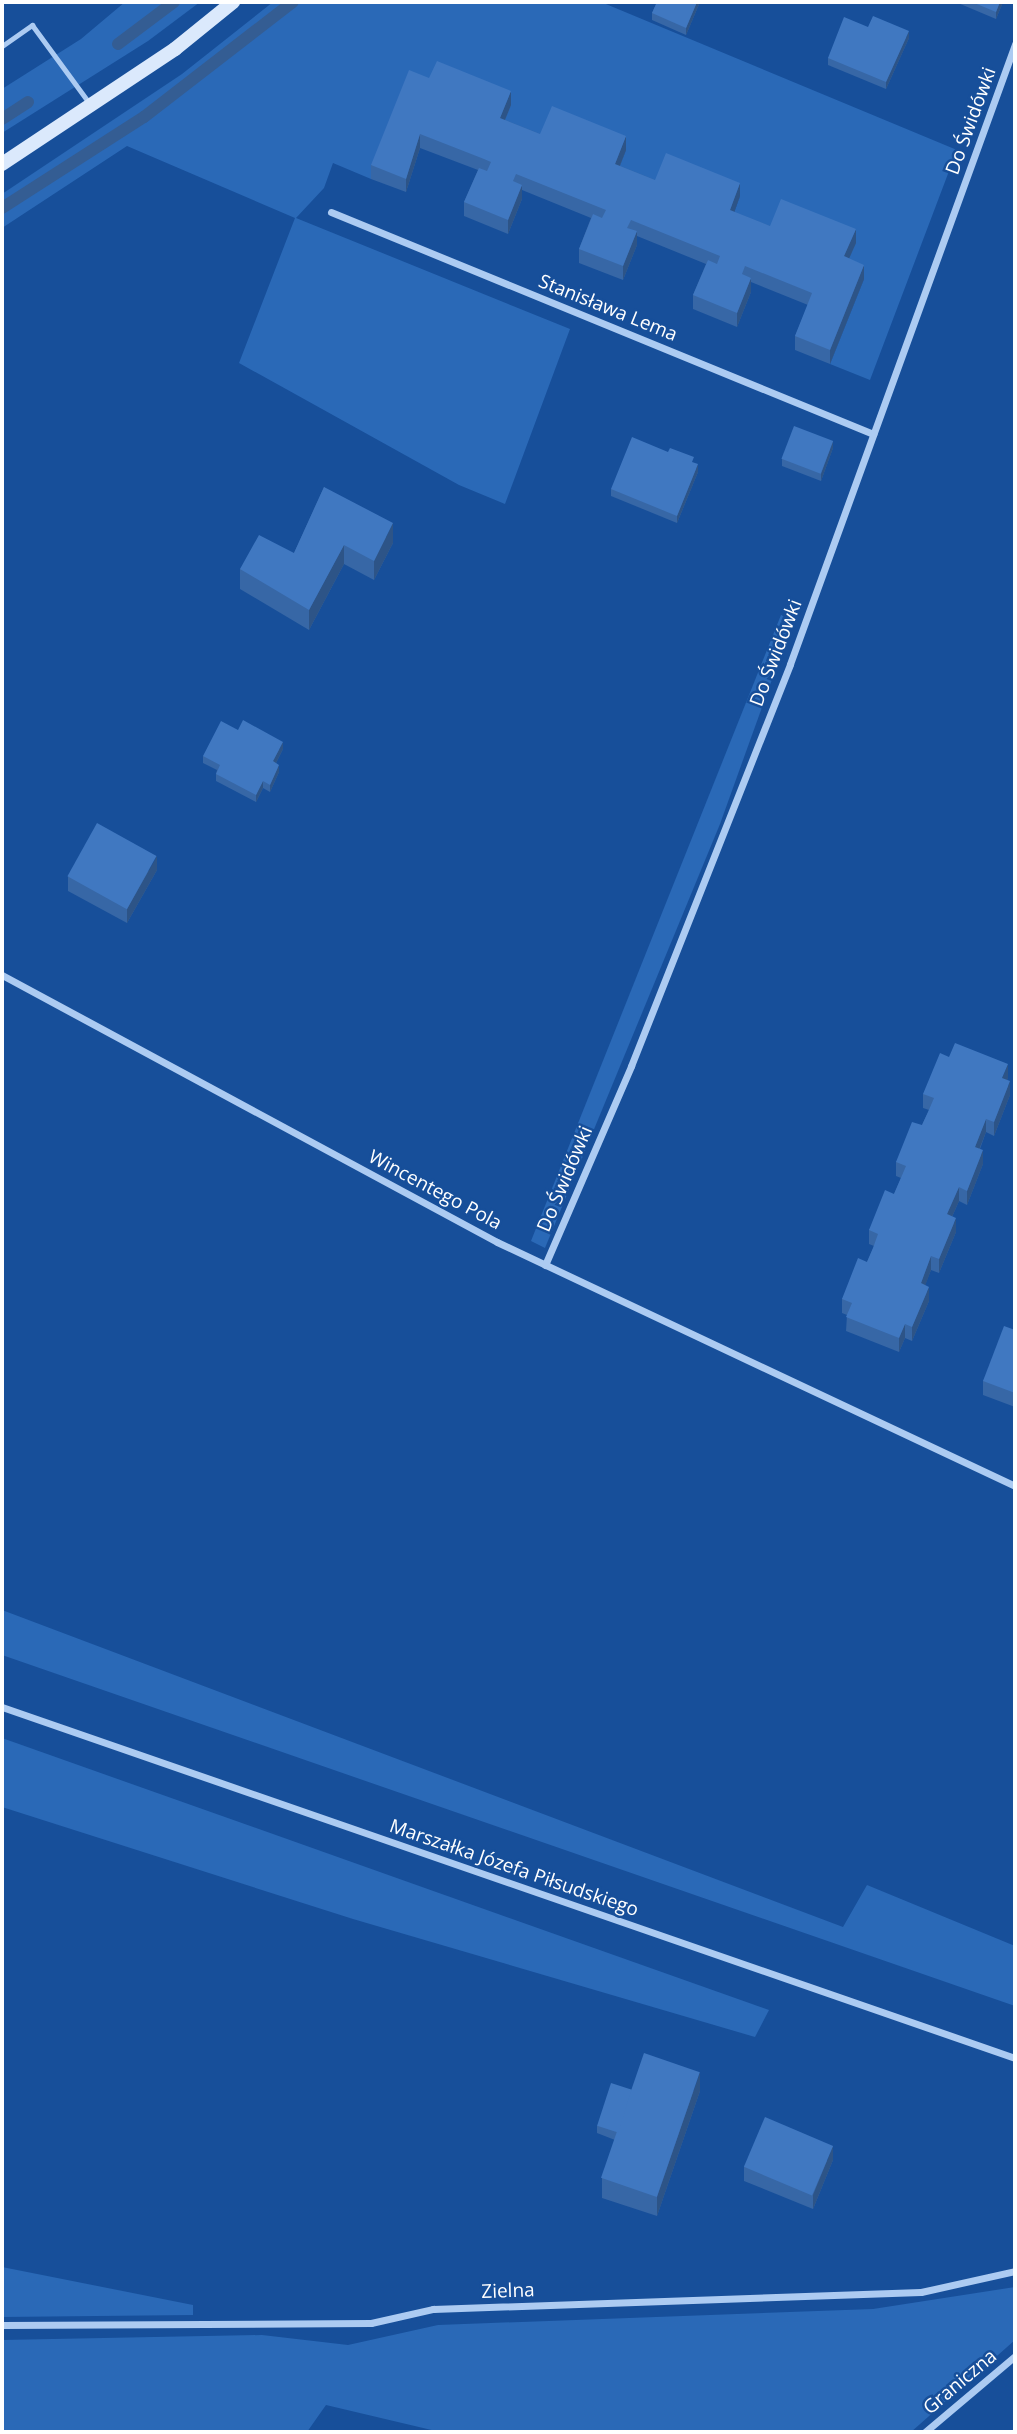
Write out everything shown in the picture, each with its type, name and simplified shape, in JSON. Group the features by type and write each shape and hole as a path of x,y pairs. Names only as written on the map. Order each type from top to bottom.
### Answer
{"main road":[{"path":"2,164 92,106 233,2"}],"street":[{"name":"Do Świdówki","path":"545,1265 674,959 790,664 1015,44"},
{"name":"Stanisława Lema","path":"331,212 873,434"},
{"name":"Wincentego Pola","path":"2,975 545,1265 1015,1486"},
{"name":"Marszałka Józefa Piłsudskiego","path":"2,1707 1015,2058"},
{"name":"Zielna","path":"2,2325 371,2323 433,2309 921,2292 1015,2271"},
{"name":"Graniczna","path":"925,2432 1015,2356"}],"lane":[{"path":"2,46 32,25 92,106"}],"shaded area":[{"path":"125,2 200,2 148,41 2,133 2,89 81,39"},
{"path":"273,2 601,2 957,150 870,380 830,364 864,279 730,224 740,196 655,194 615,178 626,150 540,148 409,84 371,179 333,163 324,188 296,218 570,329 505,504 459,485 239,363 295,218 127,146 2,228 2,194 182,74"},
{"path":"781,615 793,621 720,824 545,1248 531,1241"},
{"path":"2,1610 843,1927 867,1885 1015,1946 1015,2006 2,1655"},
{"path":"2,1738 769,2010 755,2037 353,1919 2,1807"},
{"path":"2,2267 193,2305 193,2315 2,2317"},
{"path":"1015,2287 1015,2340 911,2432 440,2432 326,2405 307,2432 2,2432 2,2340 262,2335 348,2345 438,2325 873,2309"}],"building":[{"path":"657,2 697,2 686,28 652,13"},
{"path":"972,2 1000,2 996,12"},
{"path":"873,16 909,31 886,82 828,58 844,17 868,27"},
{"path":"437,61 511,91 500,118 540,134 552,106 626,136 615,164 655,180 666,153 740,183 730,210 770,226 781,199 856,229 844,256 864,265 830,350 795,336 812,293 745,266 742,274 751,278 737,313 693,295 708,260 717,264 720,256 631,220 627,228 637,231 623,266 579,249 593,214 602,218 606,210 516,174 513,181 522,185 508,220 464,202 479,168 487,171 491,162 484,159 420,134 406,179 371,165 409,70 429,78"},
{"path":"794,426 833,441 821,474 781,459"},
{"path":"632,437 668,452 670,448 694,457 692,462 698,464 677,516 611,489"},
{"path":"324,487 393,523 374,561 344,545 309,610 240,569 259,535 294,553"},
{"path":"243,720 283,742 273,761 279,765 270,785 263,781 256,795 216,774 220,765 203,756 221,721 238,730"},
{"path":"97,823 156,856 127,909 67,876"},
{"path":"955,1043 1008,1064 1002,1078 1010,1081 994,1122 986,1119 975,1147 983,1150 967,1191 959,1187 947,1214 956,1218 939,1259 931,1256 921,1283 929,1287 912,1327 905,1324 899,1338 846,1317 852,1303 842,1299 858,1258 867,1262 873,1248 878,1234 869,1230 885,1190 894,1194 906,1166 896,1162 912,1122 922,1125 934,1098 923,1094 940,1053 949,1057"},
{"path":"1004,1326 1015,1330 1015,1393 983,1381"},
{"path":"644,2053 700,2072 657,2197 601,2178"},
{"path":"611,2083 632,2090 618,2133 597,2126"},
{"path":"765,2117 833,2146 812,2196 744,2167"}],"waterway":[{"path":"118,44 174,2"},
{"path":"2,208 144,117 293,2"},
{"path":"2,119 28,102"}]}
